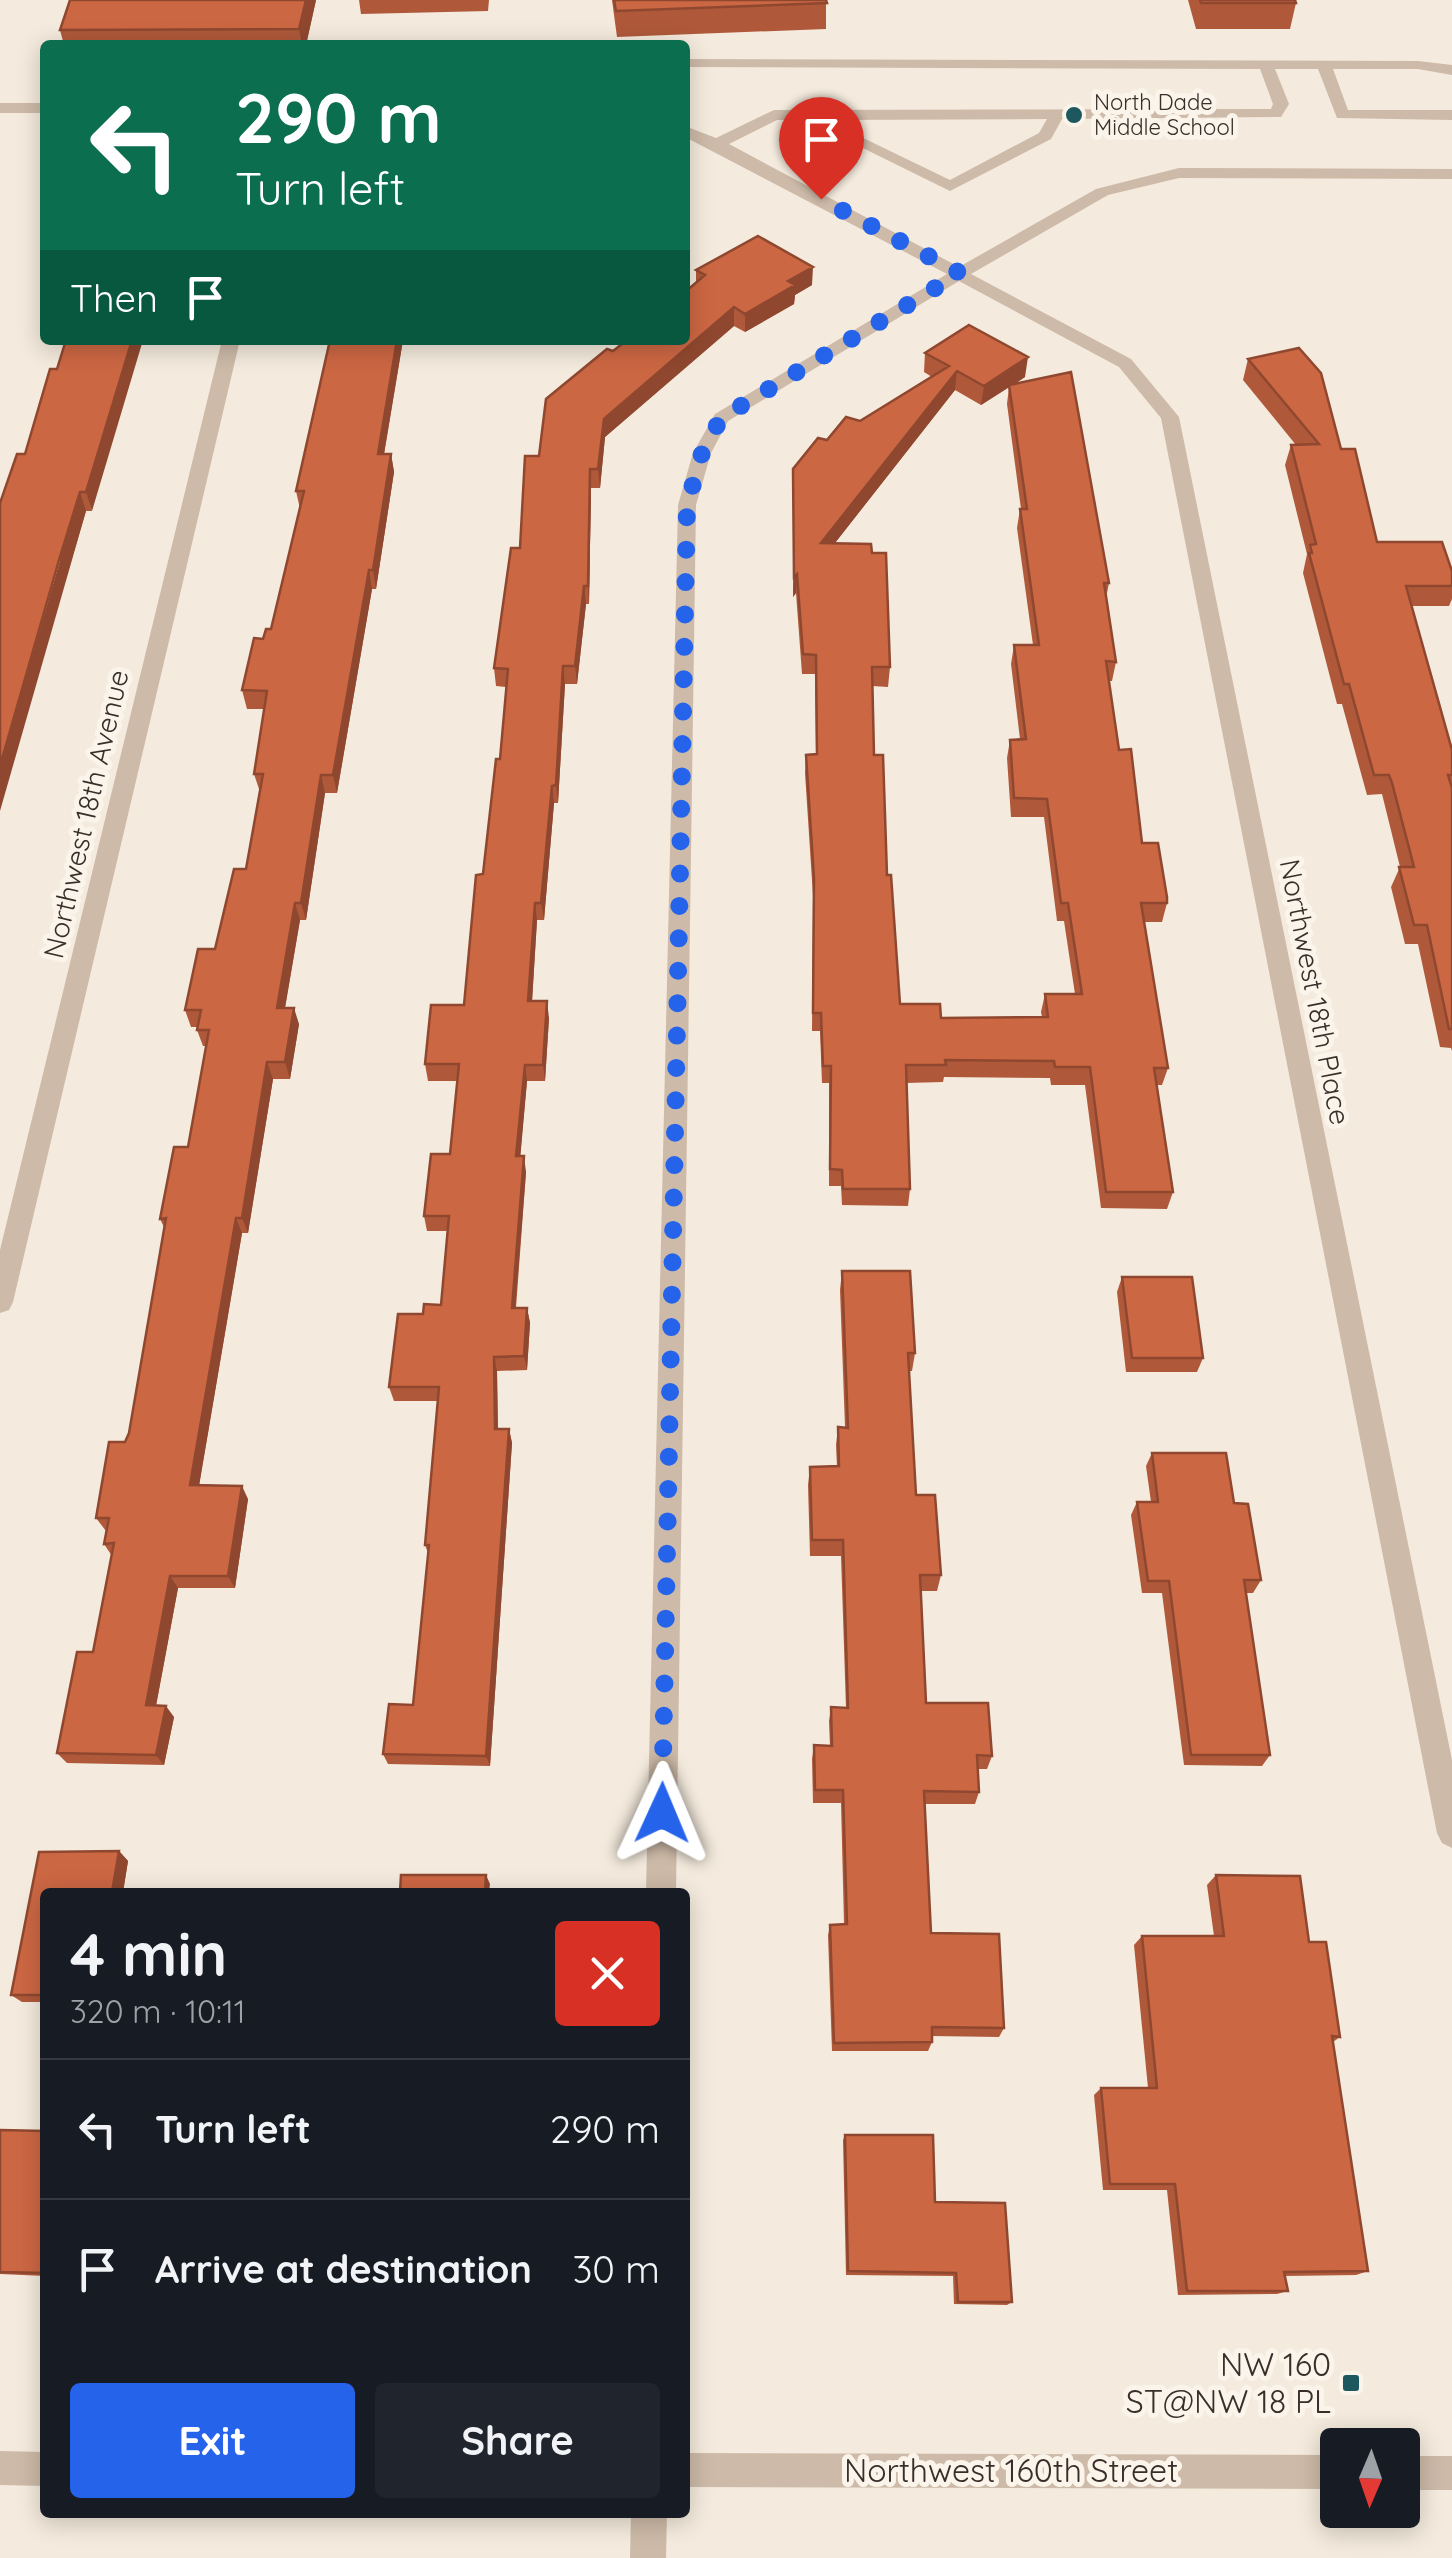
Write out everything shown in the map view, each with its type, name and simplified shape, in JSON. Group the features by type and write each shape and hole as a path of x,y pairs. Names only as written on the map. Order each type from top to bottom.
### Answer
{"street":[{"path":"690,64 1324,64 1418,65 1452,70"},
{"path":"717,144 774,116 1276,114 1281,104 1266,64"},
{"path":"1324,64 1342,116 1452,115"},
{"path":"0,108 40,108"},
{"path":"805,115 950,186 1045,136 1057,114"},
{"name":"Northwest 18th Place","path":"690,132 1125,363 1170,417 1452,1833"},
{"path":"660,1888 687,505 702,453 721,418 1102,192 1179,173 1452,174"},
{"name":"Northwest 18th Avenue","path":"0,1302 230,345"},
{"path":"0,2468 40,2468"},
{"name":"Northwest 160th Street","path":"690,2470 1320,2472"},
{"path":"1420,2472 1452,2473"},
{"path":"648,2518 648,2558"}],"building":[{"path":"70,0 306,0 299,29 60,30"},
{"path":"614,0 826,0 827,3 616,11"},
{"path":"1200,0 1295,0 1296,3 1201,3"},
{"path":"758,236 813,267 788,281 795,285 745,314 734,307 690,345 690,288 705,275 696,270"},
{"path":"969,325 1028,357 984,386 957,371 821,543 871,544 872,553 886,553 890,667 872,667 874,755 883,755 887,875 891,875 900,1004 940,1004 941,1018 1048,1017 1045,994 1082,994 1068,903 1061,903 1047,799 1014,798 1010,740 1026,739 1014,645 1039,645 1020,509 1027,509 1009,385 1071,372 1109,583 1104,583 1116,662 1106,661 1119,750 1131,749 1142,843 1158,843 1167,897 1167,903 1141,903 1168,1068 1154,1068 1173,1192 1106,1192 1090,1067 1055,1067 1054,1061 945,1060 946,1065 906,1065 910,1189 843,1189 842,1170 830,1169 831,1066 823,1066 821,1013 813,1013 814,878 806,755 817,754 816,655 803,654 797,574 794,577 793,469 818,438 827,440 846,417 860,421 949,366 925,353"},
{"path":"64,345 130,345 86,492 80,492 0,766 0,503 17,454 25,454 50,369 57,369"},
{"path":"329,345 396,345 378,454 391,454 373,570 369,570 333,775 321,775 301,903 295,903 277,1008 294,1008 285,1062 267,1062 242,1218 236,1218 190,1485 242,1486 228,1576 170,1576 146,1705 166,1706 156,1755 57,1753 77,1652 93,1652 114,1543 104,1544 109,1518 96,1518 109,1442 125,1442 129,1433 166,1218 160,1219 174,1147 188,1147 209,1030 197,1030 201,1010 185,1010 198,949 215,949 234,869 246,869 263,774 254,774 267,691 242,690 254,638 263,639 266,629 271,629 304,491 296,491"},
{"path":"621,345 690,345 604,419 598,469 590,469 588,586 584,586 575,666 563,666 556,785 552,786 541,903 535,903 528,1001 547,1001 543,1065 525,1065 516,1156 524,1156 512,1308 527,1308 524,1356 494,1357 495,1429 509,1429 486,1756 383,1754 389,1704 413,1705 429,1545 425,1545 439,1387 389,1387 398,1314 423,1314 424,1304 441,1305 449,1216 424,1216 431,1154 450,1154 459,1064 425,1064 431,1005 464,1005 476,875 483,874 496,759 500,759 508,669 494,668 511,548 520,548 525,456 539,456 546,399 607,349 613,351"},
{"path":"1299,348 1321,373 1341,449 1355,449 1377,542 1442,542 1452,571 1452,586 1406,586 1452,750 1452,775 1448,775 1452,788 1452,1029 1427,925 1414,925 1399,867 1414,867 1392,783 1389,775 1374,775 1349,684 1344,684 1309,553 1310,545 1316,544 1291,445 1319,444 1248,359"},
{"path":"842,1271 910,1271 915,1353 908,1353 916,1495 935,1495 941,1575 920,1575 926,1703 988,1703 992,1756 977,1755 979,1792 924,1791 931,1933 999,1934 1004,2028 932,2027 932,2042 834,2043 830,1925 847,1924 843,1790 815,1790 814,1745 832,1746 831,1707 848,1708 843,1540 812,1540 810,1467 839,1466 838,1427 848,1428"},
{"path":"1122,1277 1192,1277 1203,1358 1132,1358"},
{"path":"1152,1453 1226,1453 1234,1503 1248,1504 1261,1580 1244,1580 1270,1755 1191,1755 1169,1581 1148,1581 1137,1502 1158,1502"},
{"path":"119,1851 113,1888 40,1888 40,1995 11,1995 39,1852"},
{"path":"401,1875 486,1875 485,1888 400,1888"},
{"path":"1216,1875 1300,1876 1309,1942 1326,1942 1340,2037 1332,2036 1368,2271 1284,2272 1288,2291 1187,2291 1175,2184 1110,2184 1101,2088 1157,2088 1142,1936 1224,1936"},
{"path":"0,2130 40,2131 40,2273 0,2272"},
{"path":"845,2135 933,2135 935,2202 1005,2203 1012,2302 958,2302 956,2273 848,2271"}],"place":[{"name":"North Dade Middle School","path":"1074,115"},
{"name":"NW 160 ST@NW 18 PL","path":"1351,2383"}],"route":[{"path":"662,1813 687,505 702,453 721,418 960,273 821,199"}]}
